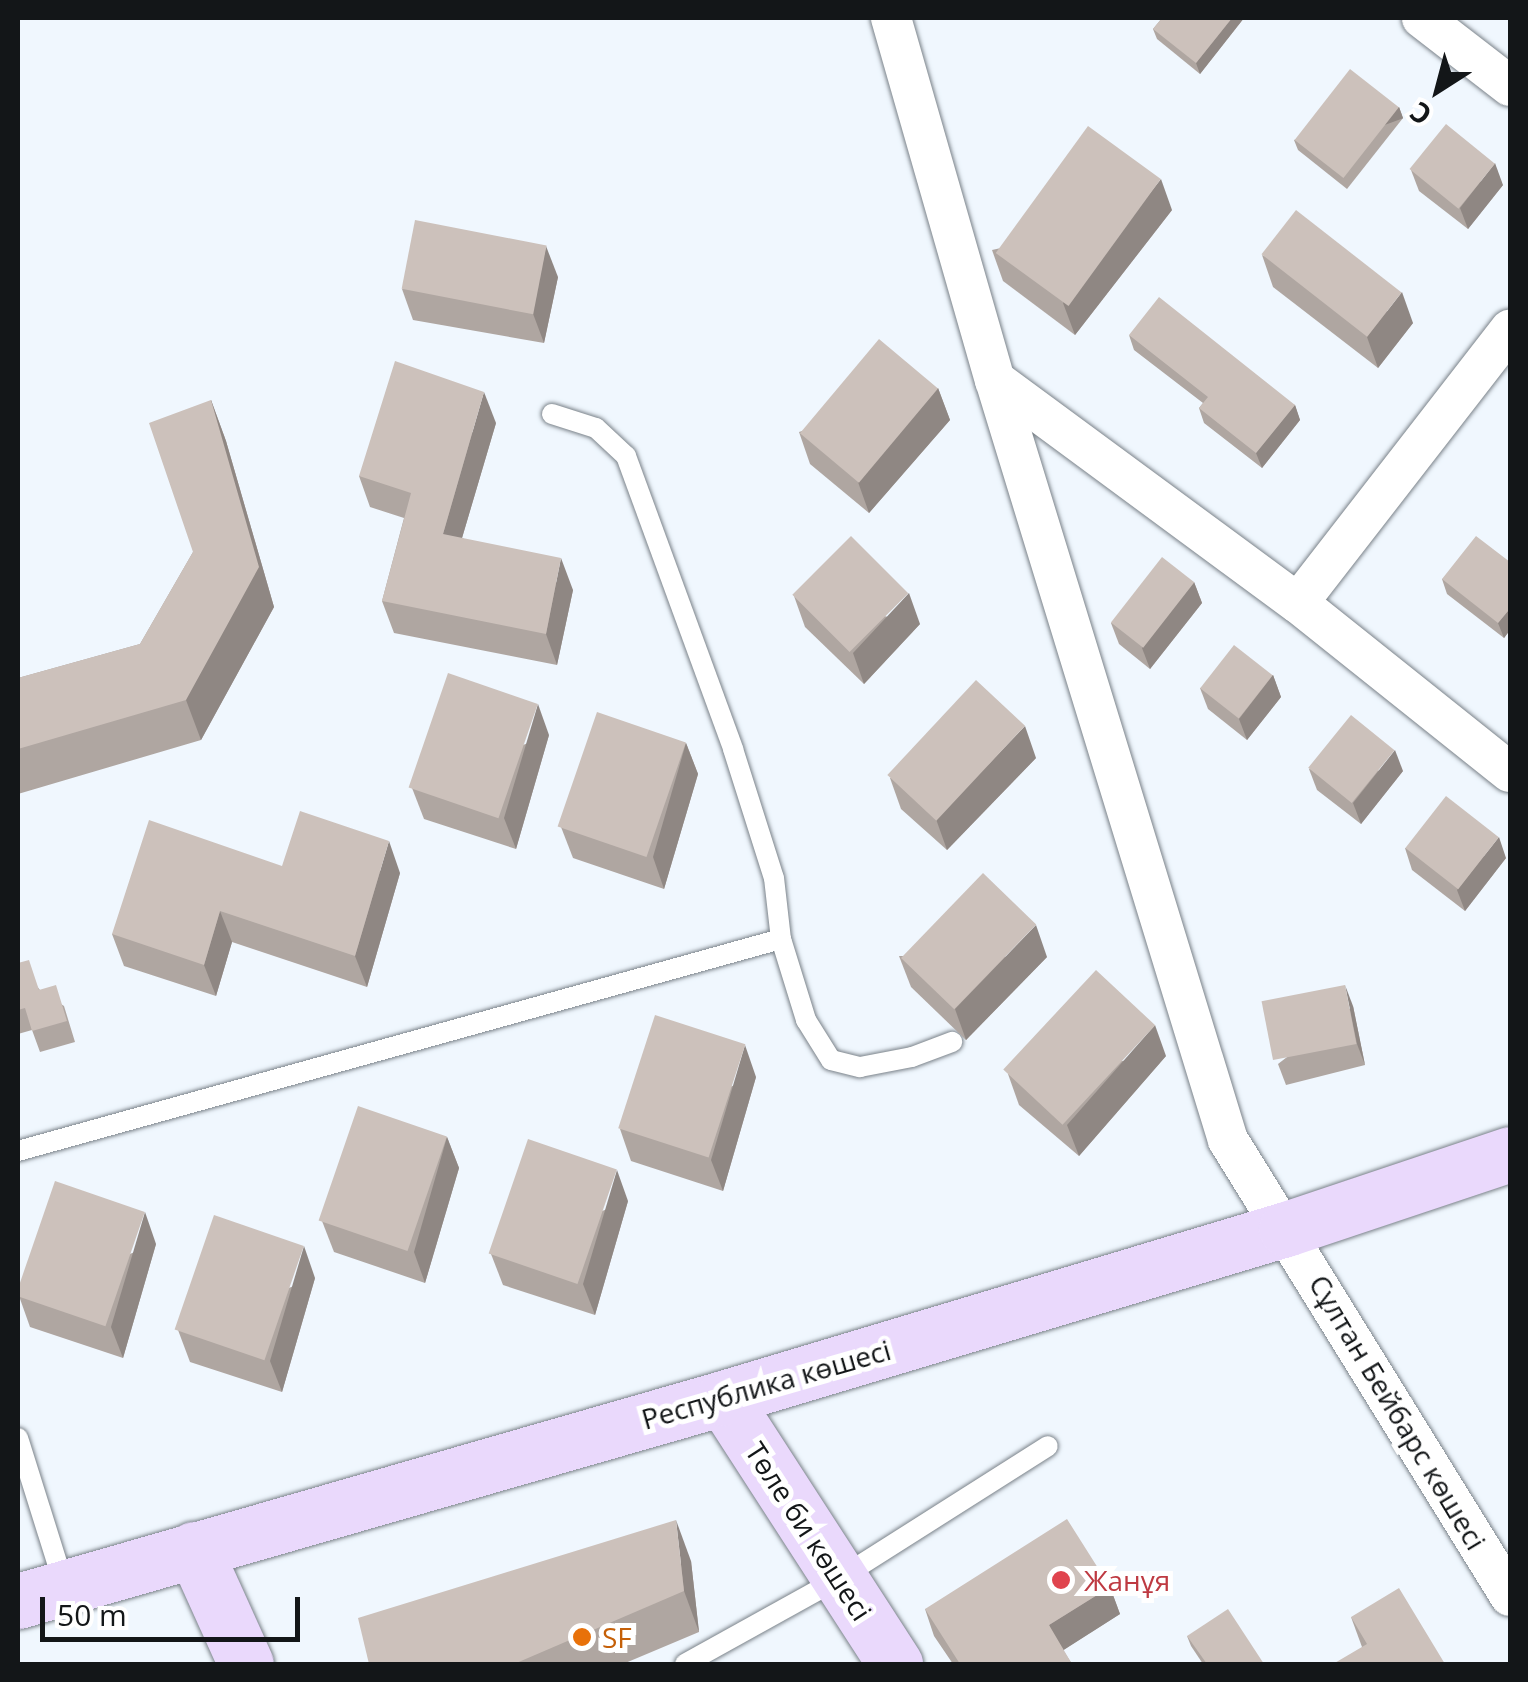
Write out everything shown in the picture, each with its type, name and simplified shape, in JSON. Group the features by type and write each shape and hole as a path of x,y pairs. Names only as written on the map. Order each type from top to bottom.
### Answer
{"main road":[{"name":"Республика көшесі","path":"41,1594 723,1398 1286,1229 1510,1154"},
{"name":"Төле би көшесі","path":"723,1398 895,1664"},
{"path":"194,1549 246,1664"}],"street":[{"name":"Сұлтан Бейбарс көшесі","path":"891,18 996,380 1228,1140 1510,1596"},
{"path":"1422,18 1510,86"},
{"path":"1298,603 1510,330"},
{"path":"996,380 1298,603 1510,772"}],"lane":[{"path":"552,414 596,428 626,456 733,749 774,878 780,938 806,1020 831,1060 860,1066 912,1057 952,1042"},
{"path":"18,1151 780,938"},
{"path":"18,1438 41,1594"},
{"path":"684,1664 840,1578 1048,1446"}],"building":[{"path":"1162,18 1232,18 1196,63 1153,29"},
{"path":"1350,69 1399,107 1343,178 1295,140"},
{"path":"1446,124 1495,164 1458,209 1409,169"},
{"path":"1088,126 1161,179 1069,306 996,253"},
{"path":"1296,210 1402,292 1367,337 1262,254"},
{"path":"415,220 547,246 533,314 402,289"},
{"path":"1159,297 1295,405 1256,453 1199,408 1208,397 1129,335"},
{"path":"879,339 938,388 859,483 800,433"},
{"path":"395,361 484,392 443,534 561,558 546,634 382,601 411,493 359,476"},
{"path":"211,400 259,567 186,700 18,749 18,678 140,644 193,552 149,423"},
{"path":"851,536 908,593 850,652 792,595"},
{"path":"1476,536 1510,562 1510,613 1498,623 1442,579"},
{"path":"1162,557 1194,582 1143,648 1111,622"},
{"path":"1234,645 1273,675 1239,719 1200,688"},
{"path":"448,673 538,704 498,818 409,787"},
{"path":"976,680 1025,726 936,821 887,775"},
{"path":"597,712 686,743 646,857 558,826"},
{"path":"1351,715 1395,750 1352,803 1308,768"},
{"path":"1446,796 1499,837 1458,889 1405,848"},
{"path":"300,811 389,841 355,956 220,911 204,965 112,934 149,820 282,866"},
{"path":"983,873 1036,924 954,1009 901,958"},
{"path":"29,960 39,990 56,985 67,1021 32,1031 25,1008 18,1010 18,963"},
{"path":"1096,970 1155,1025 1062,1125 1003,1069"},
{"path":"1345,985 1356,1044 1273,1060 1262,1001"},
{"path":"655,1015 745,1044 709,1158 618,1128"},
{"path":"358,1106 447,1137 407,1251 319,1220"},
{"path":"528,1139 617,1170 577,1284 489,1253"},
{"path":"55,1181 145,1212 105,1326 18,1296"},
{"path":"214,1215 304,1246 264,1360 175,1329"},
{"name":"Жанұя","path":"1067,1519 1110,1587 1049,1625 1072,1664 960,1664 925,1609"},
{"path":"676,1520 684,1591 514,1664 369,1664 358,1618"},
{"path":"1399,1588 1445,1664 1333,1664 1367,1644 1351,1617"},
{"path":"1228,1609 1264,1664 1207,1664 1187,1636"}],"place":[{"name":"Жанұя","path":"1061,1580"},
{"name":"SF","path":"582,1637"}]}
